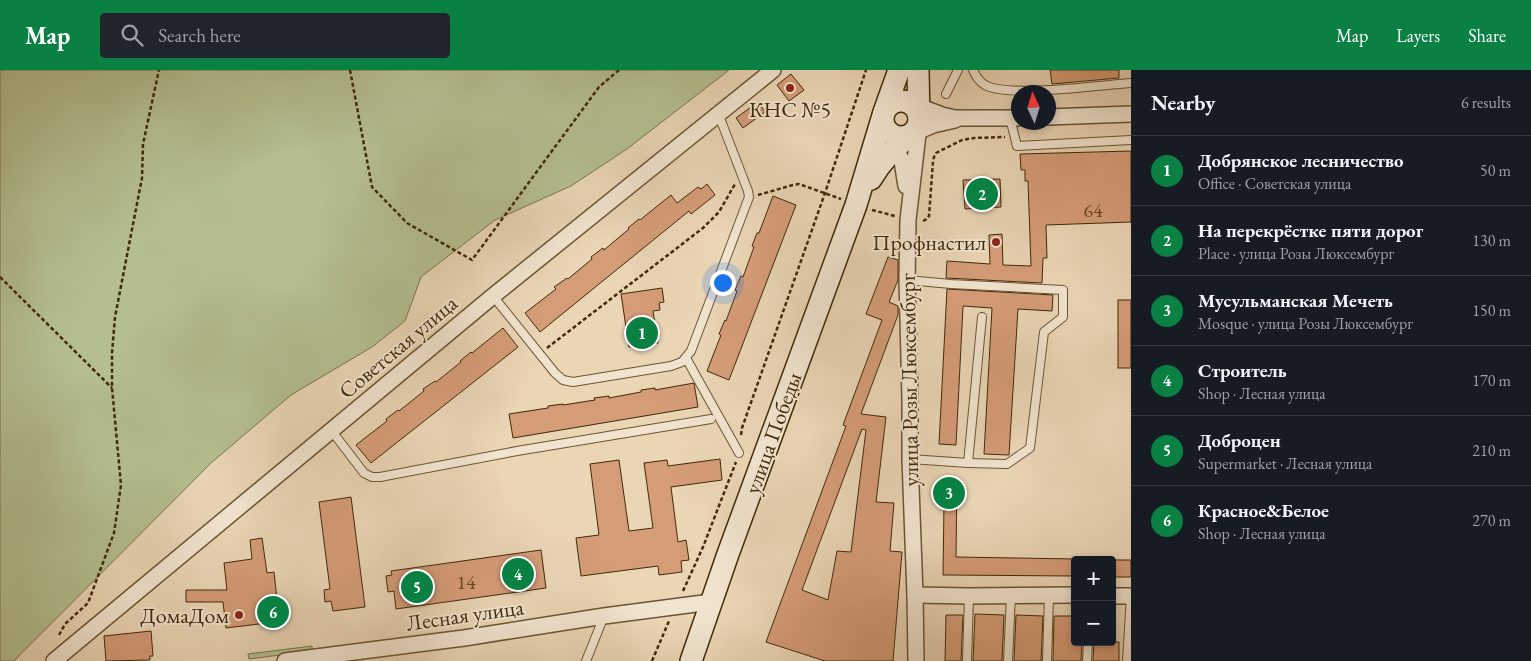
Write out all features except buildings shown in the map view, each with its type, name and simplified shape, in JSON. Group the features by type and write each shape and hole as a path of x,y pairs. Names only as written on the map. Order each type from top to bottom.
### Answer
{"street":[{"name":"Советская улица","path":"54,661 493,296 773,70"},
{"name":"улица Розы Люксембург","path":"916,661 907,280 909,125 918,70"},
{"path":"894,73 884,112 884,124 933,125 962,119 1011,118"},
{"name":"улица Победы","path":"691,661 856,205 884,112"},
{"path":"1056,117 1131,114"},
{"path":"909,125 942,115 962,119"},
{"path":"908,220 904,170 909,125"},
{"name":"улица Победы","path":"856,205 879,165 909,125"},
{"path":"915,594 969,596 1071,595"},
{"path":"1116,596 1131,596"},
{"name":"Лесная улица","path":"285,661 464,638 604,616 711,602"}],"lane":[{"path":"946,94 958,70"},
{"path":"973,70 976,77 985,85 1007,90 1052,90 1131,83"},
{"path":"493,296 555,373 564,380 574,382 671,366 682,362 692,350 748,201 748,191 718,114"},
{"path":"1015,130 1017,146 1131,140"},
{"path":"907,280 1063,290 1063,317 1044,332 1030,448 1007,464 910,459"},
{"path":"968,463 982,317"},
{"path":"686,358 739,453"},
{"path":"331,430 364,473 372,477 380,477 517,451 711,419"},
{"path":"1008,661 1011,595"},
{"path":"968,661 969,596"},
{"path":"1047,661 1048,596"},
{"path":"1127,661 1131,596"},
{"path":"586,661 604,616"},
{"path":"1088,646 1088,661"}],"path":[{"path":"59,635 65,624 88,604 114,533 121,485 112,388 112,352 115,317 142,178 143,144 158,70"},
{"path":"350,70 372,186 407,223 472,260 599,87 619,70"},
{"path":"652,661 703,547 739,453 742,428 825,193 866,70"},
{"path":"539,354 704,228 719,212 741,174"},
{"path":"0,277 112,388"}],"green space":[{"path":"0,70 729,70 627,149 571,186 495,220 421,277 405,321 372,347 291,395 211,463 14,661 0,661"},
{"path":"312,646 312,651 249,659 248,654"}],"place":[{"name":"КНС №5","path":"790,88"},
{"name":"На перекрёстке пяти дорог","path":"982,194"},
{"name":"Профнастил","path":"996,242"},
{"name":"Добрянское лесничество","path":"642,333"},
{"name":"Мусульманская Мечеть","path":"949,493"},
{"name":"Строитель","path":"518,574"},
{"name":"Доброцен","path":"417,587"},
{"name":"Красное&Белое","path":"273,612"},
{"name":"ДомаДом","path":"239,615"}]}
